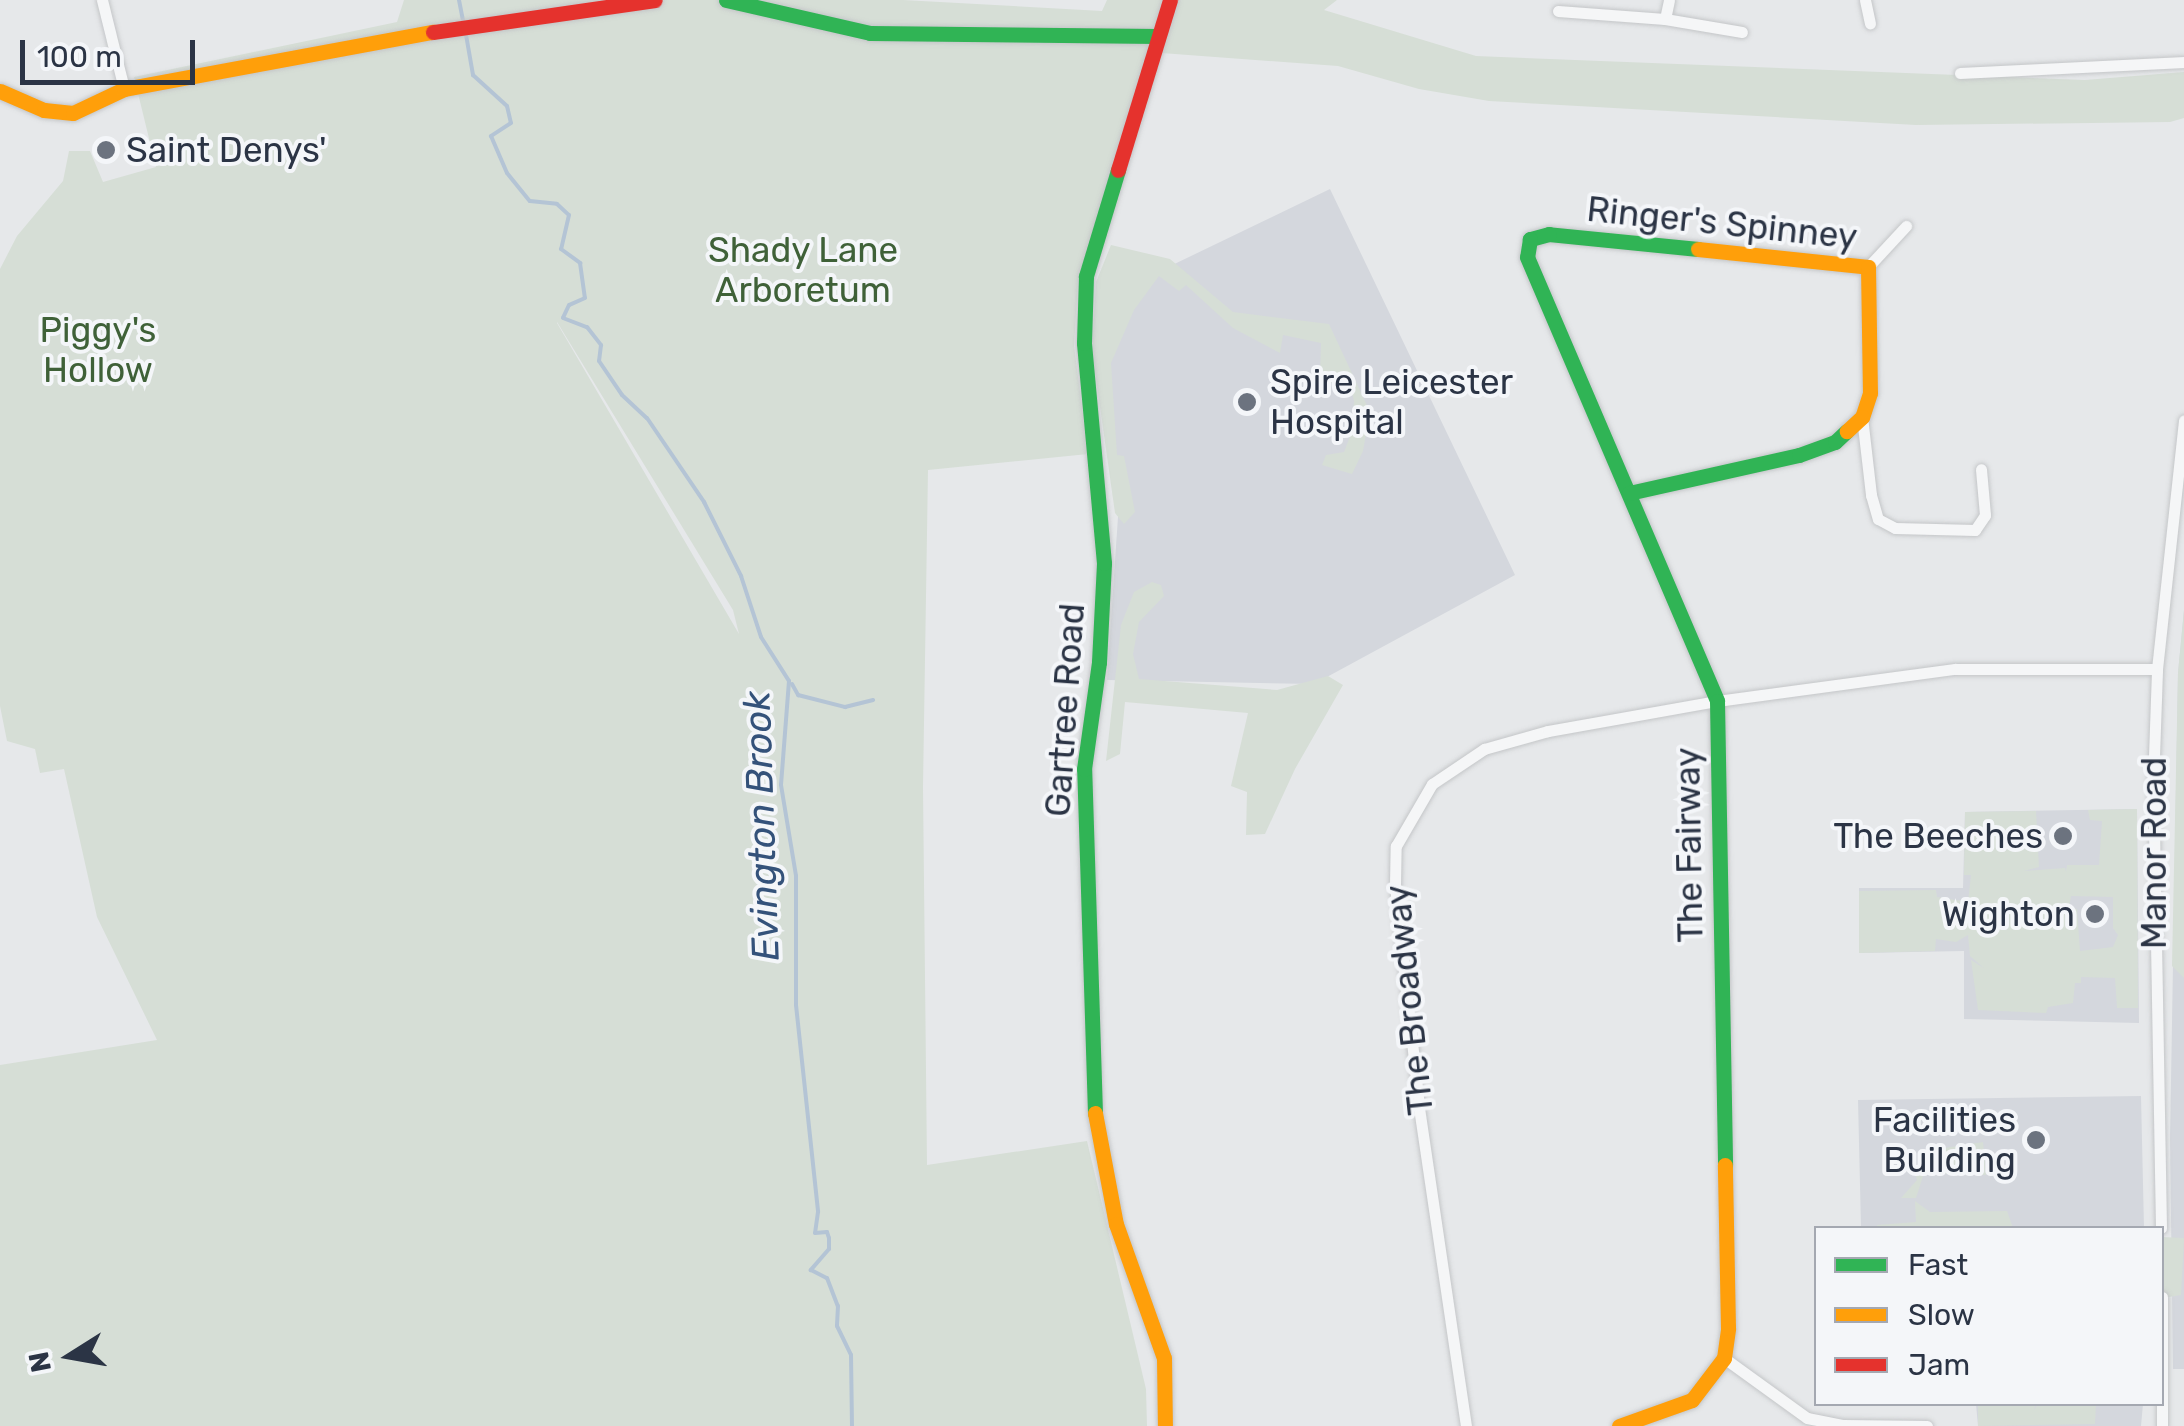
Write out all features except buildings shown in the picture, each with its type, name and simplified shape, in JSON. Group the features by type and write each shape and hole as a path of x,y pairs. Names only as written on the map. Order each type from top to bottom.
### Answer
{"street":[{"path":"102,0 124,90"},
{"path":"0,91 60,114 88,108 124,90 479,24 654,0"},
{"path":"726,0 870,32 1158,36"},
{"name":"Gartree Road","path":"1165,1426 1164,1358 1116,1224 1093,1104 1084,770 1099,662 1104,562 1085,394 1086,276 1170,0"},
{"path":"1665,20 1670,0"},
{"path":"1865,0 1870,23"},
{"path":"1558,12 1665,20 1742,32"},
{"path":"1960,72 2184,62"},
{"path":"1868,266 1906,226"},
{"name":"Ringer's Spinney","path":"1530,239 1549,234 1868,266 1870,393 1862,417"},
{"name":"The Fairway","path":"1530,239 1527,257 1717,701 1728,1328 1724,1358"},
{"path":"1629,494 1799,456 1835,442 1862,417"},
{"path":"1862,417 1878,519 1895,528 1975,530 1985,515 1981,469"},
{"name":"Manor Road","path":"2161,1226 2154,949 2157,669 2184,420"},
{"name":"The Broadway","path":"1466,1426 1420,1106 1395,885 1396,846 1432,784 1484,748 1548,731 1717,701 1954,669 2157,669"},
{"path":"1618,1426 1692,1400 1724,1358 1806,1418 1843,1425 1927,1426"}],"shaded area":[{"path":"1330,189 1515,575 1314,684 1107,680 1119,502 1106,425 1106,297"},
{"path":"2184,610 2184,1369 2173,1369 2170,1139 2178,673"},
{"path":"2137,809 2139,1023 1964,1019 1964,951 1859,953 1859,888 1963,888 1965,812"},
{"path":"2141,1096 2144,1226 1861,1226 1858,1100"},
{"path":"1976,1406 2143,1406 2141,1426 1978,1426"}],"green space":[{"path":"404,0 903,0 1102,11 1107,0 1337,0 1324,10 1476,56 2085,80 2184,72 2184,118 2170,122 1916,125 1489,101 1419,89 1338,66 1148,52 1078,280 1074,346 1088,454 928,470 923,787 927,1165 1087,1141 1146,1389 1147,1426 0,1426 0,1065 157,1040 97,917 64,769 40,773 35,749 7,741 0,706 0,269 17,236 63,181 69,151 90,151 103,182 156,167 134,77 397,22","holes":["557,322 733,610 739,634"]},
{"path":"1111,245 1170,259 1233,312 1329,324 1370,412 1363,451 1352,474 1322,465 1326,455 1344,452 1351,434 1354,401 1352,393 1320,377 1321,343 1283,335 1280,353 1233,328 1186,285 1179,291 1159,276 1134,310 1111,363 1117,455 1124,456 1135,512 1124,524 1115,513 1092,350 1096,282"},
{"path":"1152,582 1161,585 1164,596 1139,622 1133,654 1139,679 1277,690 1328,676 1343,685 1295,769 1265,834 1246,835 1247,792 1231,786 1248,713 1125,702 1120,754 1106,761 1121,625 1134,592"},
{"path":"2184,611 2184,978 2172,966 2178,673"},
{"path":"2137,809 2138,1008 2117,1008 2115,978 2081,977 2081,983 2075,983 2073,1003 2048,1007 2046,1013 1978,1010 1971,960 1984,968 1970,956 1968,935 1956,942 1936,939 1935,951 1859,953 1859,891 1936,890 1937,897 1968,902 1971,875 1964,875 1965,812 2036,811 2039,867 2024,871 2065,868 2066,872 2067,865 2099,865 2102,821 2090,820 2088,810","holes":["2071,896 2113,897 2113,928 2118,935 2113,947 2080,951 2077,909 2069,908"]},
{"path":"1983,1142 1986,1175 1924,1173 1916,1198 1901,1198 1917,1180 1914,1170 1921,1169 1938,1149"},
{"path":"1915,1201 1930,1212 2007,1211 2012,1226 1877,1226 1916,1222"},
{"path":"2164,1237 2184,1238 2181,1295 2164,1298"},
{"path":"1978,1406 2035,1406 2034,1410 2037,1406 2096,1406 2095,1424 1978,1426"}],"waterway":[{"name":"Evington Brook","path":"459,0 463,20"},
{"name":"Evington Brook","path":"465,29 473,75 507,106 511,123 491,136 507,173 530,201 557,204 569,215 561,249 580,263 585,298 569,305 563,318 587,327 601,345 599,361 622,395 647,418 704,502 741,576 761,637 789,681 781,785 796,876 796,1005 818,1212 815,1233 827,1232 829,1238 829,1249 811,1270 827,1278 838,1306 837,1326 851,1355 852,1426"},
{"path":"792,684 798,695 845,707 873,700"}],"traffic: fast":[{"path":"726,0 870,33 1158,36"},
{"path":"1095,1113 1084,769 1099,662 1104,563 1084,343 1086,276 1118,170"},
{"path":"1698,249 1549,234 1530,239 1527,257 1717,701 1725,1165"},
{"path":"1629,493 1799,455 1835,442 1847,431"}],"traffic: slow":[{"path":"0,91 44,110 73,113 124,89 433,32"},
{"path":"1698,249 1868,267 1870,393 1862,417 1847,431"},
{"path":"1095,1113 1116,1224 1164,1358 1165,1426"},
{"path":"1619,1426 1692,1400 1724,1358 1728,1328 1725,1165"}],"traffic: jam":[{"path":"433,32 655,0"},
{"path":"1118,170 1170,0"}],"place":[{"name":"Saint Denys'","path":"106,150"},
{"name":"Spire Leicester Hospital","path":"1247,402"},
{"name":"The Beeches","path":"2063,836"},
{"name":"Wighton","path":"2095,914"},
{"name":"Facilities Building","path":"2036,1140"}],"park label":[{"name":"Shady Lane Arboretum","path":"803,270"},
{"name":"Piggy's Hollow","path":"98,350"}]}
